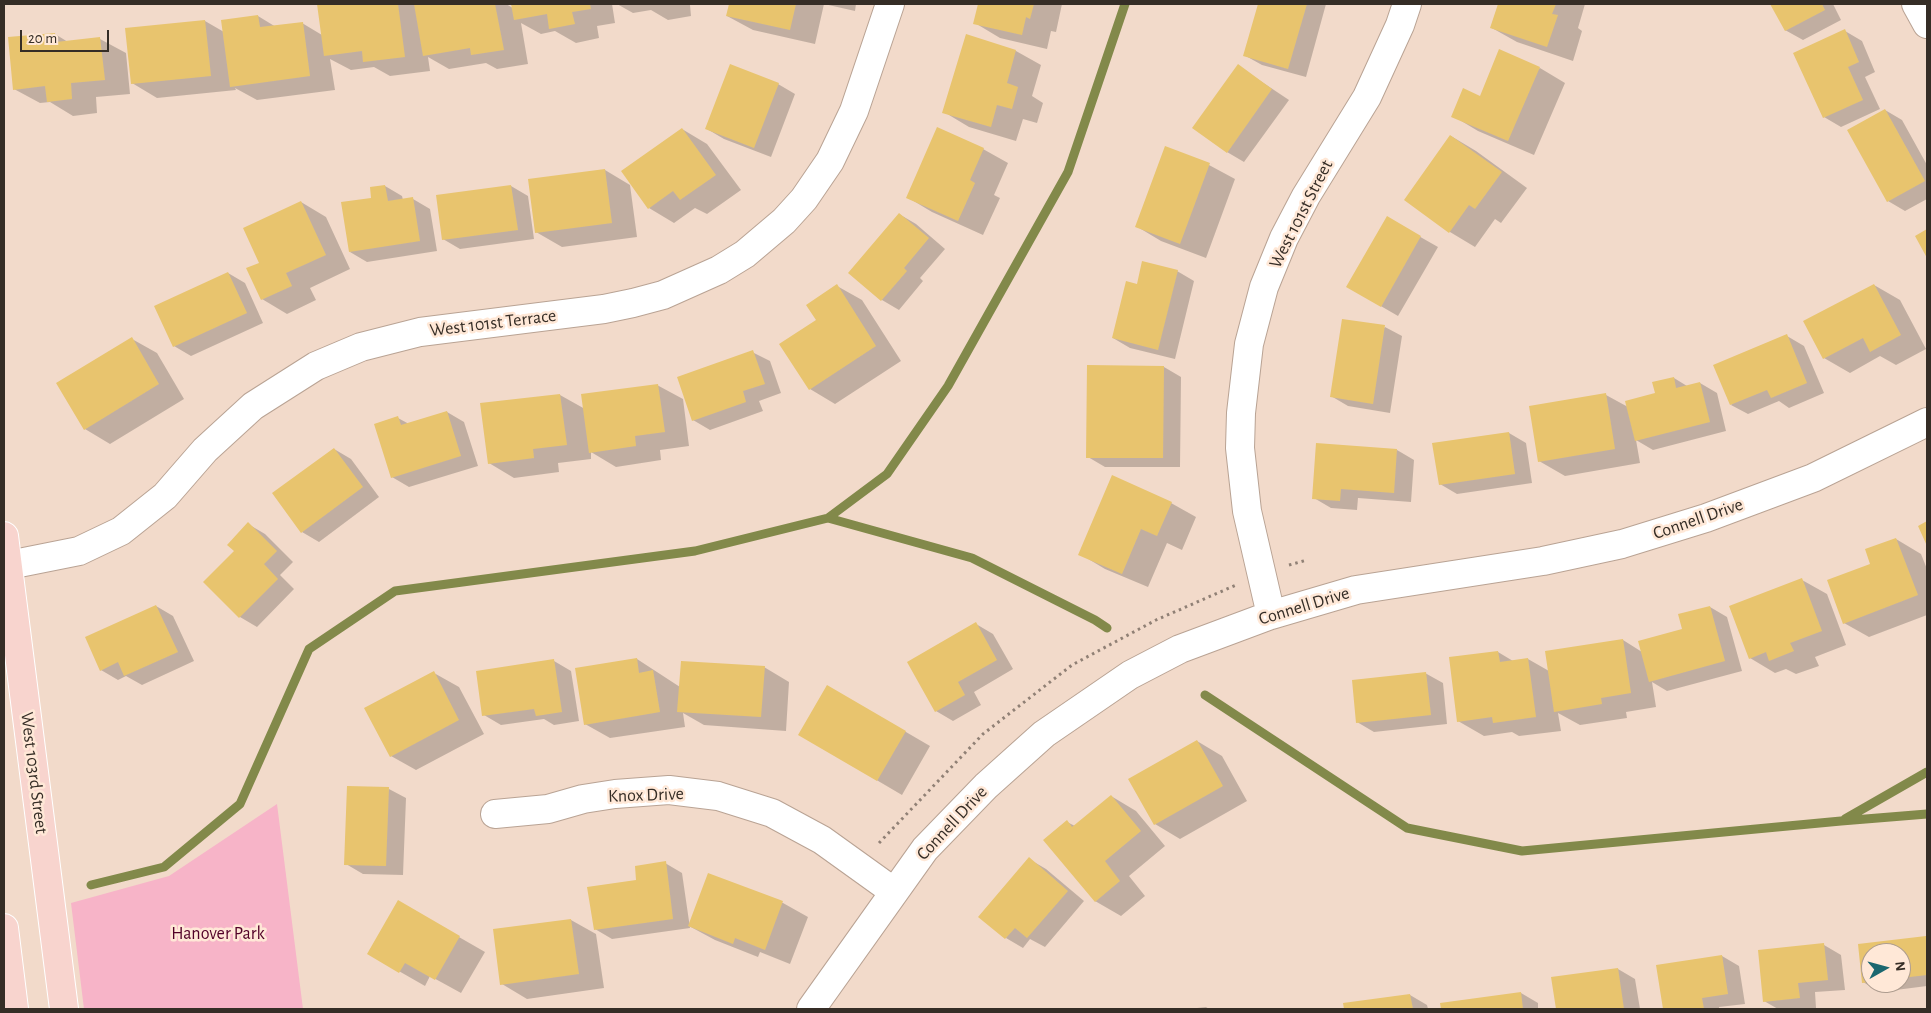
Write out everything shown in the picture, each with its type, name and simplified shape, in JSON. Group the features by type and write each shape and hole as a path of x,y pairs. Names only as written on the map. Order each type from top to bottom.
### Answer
{"main road":[{"name":"West 103rd Street","path":"4,536 6,566 64,1009"},
{"path":"4,928 14,1009"}],"street":[{"name":"West 101st Terrace","path":"6,566 79,551 121,531 165,496 205,450 253,406 316,366 352,351 420,332 604,309 633,303 671,291 719,270 745,254 784,221 804,199 830,161 854,112 890,4"},
{"name":"West 101st Street","path":"1271,615 1247,511 1240,448 1241,413 1249,344 1264,286 1284,238 1306,196 1367,97 1400,25 1407,4"},
{"path":"1916,4 1927,24"},
{"name":"Connell Drive","path":"811,1009 893,892 925,849 938,835 986,786 1044,734 1130,675 1180,649 1271,615 1356,590 1543,560 1622,544 1706,518 1813,478 1927,422"},
{"name":"Knox Drive","path":"494,814 548,809 583,799 615,794 669,790 718,796 772,813 822,840 893,892"}],"green space":[{"name":"Hanover Park","path":"277,804 303,1009 84,1009 71,903 169,876"}],"building":[{"path":"317,4 398,4 405,57 363,62 362,51 324,56"},
{"path":"414,4 495,4 504,50 471,55 470,48 423,56"},
{"path":"511,4 590,4 591,9 572,12 575,24 549,29 547,14 514,20"},
{"path":"729,4 796,4 790,30 726,16"},
{"path":"978,4 1034,4 1030,19 1026,17 1022,35 973,24"},
{"path":"1258,4 1307,4 1288,69 1243,56"},
{"path":"1498,4 1556,4 1552,14 1558,15 1547,47 1490,28"},
{"path":"1770,4 1822,4 1825,10 1785,31"},
{"path":"258,15 260,27 303,22 310,76 230,87 221,20"},
{"path":"205,20 211,76 131,84 125,28"},
{"path":"1845,29 1859,62 1848,67 1863,100 1823,118 1793,53"},
{"path":"55,33 56,42 100,37 105,80 71,83 72,99 47,102 45,86 13,90 8,37"},
{"path":"966,34 1016,50 1007,83 1018,87 1012,109 997,105 991,127 942,113"},
{"path":"1499,49 1540,67 1508,141 1451,117 1463,88 1480,96"},
{"path":"730,64 779,83 754,148 705,129"},
{"path":"1238,64 1272,89 1227,153 1192,128"},
{"path":"1885,109 1925,181 1887,202 1847,130"},
{"path":"937,127 984,148 970,180 975,183 958,221 906,198"},
{"path":"682,128 716,175 680,200 673,191 648,209 621,171"},
{"path":"1450,135 1502,172 1475,209 1469,205 1449,233 1404,200"},
{"path":"1165,146 1210,163 1180,244 1135,227"},
{"path":"605,169 612,223 535,233 528,179"},
{"path":"385,185 388,201 413,197 420,241 349,252 341,202 371,198 370,187"},
{"path":"511,185 518,230 442,240 436,195"},
{"path":"301,201 326,255 286,273 292,286 261,300 246,268 259,263 243,228"},
{"path":"899,213 929,238 904,268 907,271 881,301 848,273"},
{"path":"1387,216 1421,236 1381,307 1346,287"},
{"path":"1927,229 1927,258 1915,236"},
{"path":"1142,261 1178,270 1158,350 1112,338 1126,281 1137,284"},
{"path":"228,272 247,313 173,347 154,306"},
{"path":"837,284 876,346 809,390 779,344 816,320 806,305"},
{"path":"1874,284 1901,335 1870,352 1863,338 1823,359 1803,321"},
{"path":"1342,319 1385,325 1373,404 1330,397"},
{"path":"1787,334 1807,383 1771,398 1767,390 1730,405 1713,365"},
{"path":"132,337 159,384 84,430 56,383"},
{"path":"753,350 765,384 743,391 746,402 692,421 677,377"},
{"path":"1087,365 1164,366 1163,458 1086,458"},
{"path":"1674,377 1676,388 1700,382 1710,422 1635,441 1625,401 1655,393 1652,382"},
{"path":"658,384 665,432 635,436 636,446 589,453 581,394"},
{"path":"1606,393 1615,449 1538,462 1529,406"},
{"path":"560,394 567,445 533,449 534,458 488,464 480,403"},
{"path":"447,411 461,456 391,478 374,424 398,416 401,425"},
{"path":"1509,432 1515,474 1439,485 1432,443"},
{"path":"1316,443 1397,449 1394,493 1341,489 1340,501 1312,499"},
{"path":"334,448 363,487 301,533 272,493"},
{"path":"1112,475 1172,502 1157,536 1141,529 1122,574 1078,555"},
{"path":"1927,521 1927,546 1918,526"},
{"path":"248,522 277,551 264,564 278,579 239,618 203,582 234,551 227,545"},
{"path":"1896,538 1918,595 1843,624 1827,580 1870,564 1865,549"},
{"path":"1802,578 1822,631 1790,643 1794,651 1769,661 1766,652 1749,659 1729,606"},
{"path":"156,605 178,652 124,676 118,662 100,671 85,637"},
{"path":"1710,606 1725,661 1649,682 1638,641 1682,629 1678,614"},
{"path":"976,622 997,660 958,682 965,695 935,712 907,662"},
{"path":"1623,639 1631,693 1601,698 1602,704 1554,712 1545,651"},
{"path":"1498,651 1500,662 1528,658 1536,717 1493,723 1492,717 1457,722 1449,657"},
{"path":"637,658 639,673 653,670 660,712 584,725 575,668"},
{"path":"554,659 562,712 536,716 534,709 482,716 476,671"},
{"path":"681,661 765,666 761,717 677,712"},
{"path":"434,671 459,720 390,757 364,708"},
{"path":"1426,672 1431,715 1356,723 1352,680"},
{"path":"827,685 906,731 877,781 798,735"},
{"path":"1197,740 1223,786 1154,825 1128,779"},
{"path":"347,786 389,787 386,866 344,865"},
{"path":"1111,795 1141,831 1105,861 1120,881 1095,902 1043,840 1067,820 1072,827"},
{"path":"1029,857 1068,891 1027,938 1015,928 1005,939 978,917"},
{"path":"666,861 673,919 594,930 587,887 636,880 635,866"},
{"path":"708,873 783,901 765,950 735,938 733,944 688,926"},
{"path":"398,900 460,936 435,980 405,963 399,973 367,954"},
{"path":"571,919 579,974 500,985 493,929"},
{"path":"1926,936 1927,975 1911,977 1911,943 1866,943"},
{"path":"1824,943 1828,980 1798,983 1800,998 1763,1002 1758,950"},
{"path":"1858,944 1861,944 1861,973"},
{"path":"1722,955 1728,994 1702,998 1704,1009 1663,1009 1656,965"},
{"path":"1618,968 1624,1009 1556,1009 1551,977"},
{"path":"1521,992 1523,1009 1441,1009 1440,1003"},
{"path":"1410,994 1413,1009 1344,1009 1343,1003"}],"waterway":[{"path":"91,885 164,867 240,804 309,649 395,591 695,551 828,518 887,474 948,386 1068,172 1125,4"},
{"path":"828,518 972,558 1095,620 1107,628"},
{"path":"1205,695 1407,828 1522,851 1927,814"},
{"path":"1845,819 1927,772"}]}
